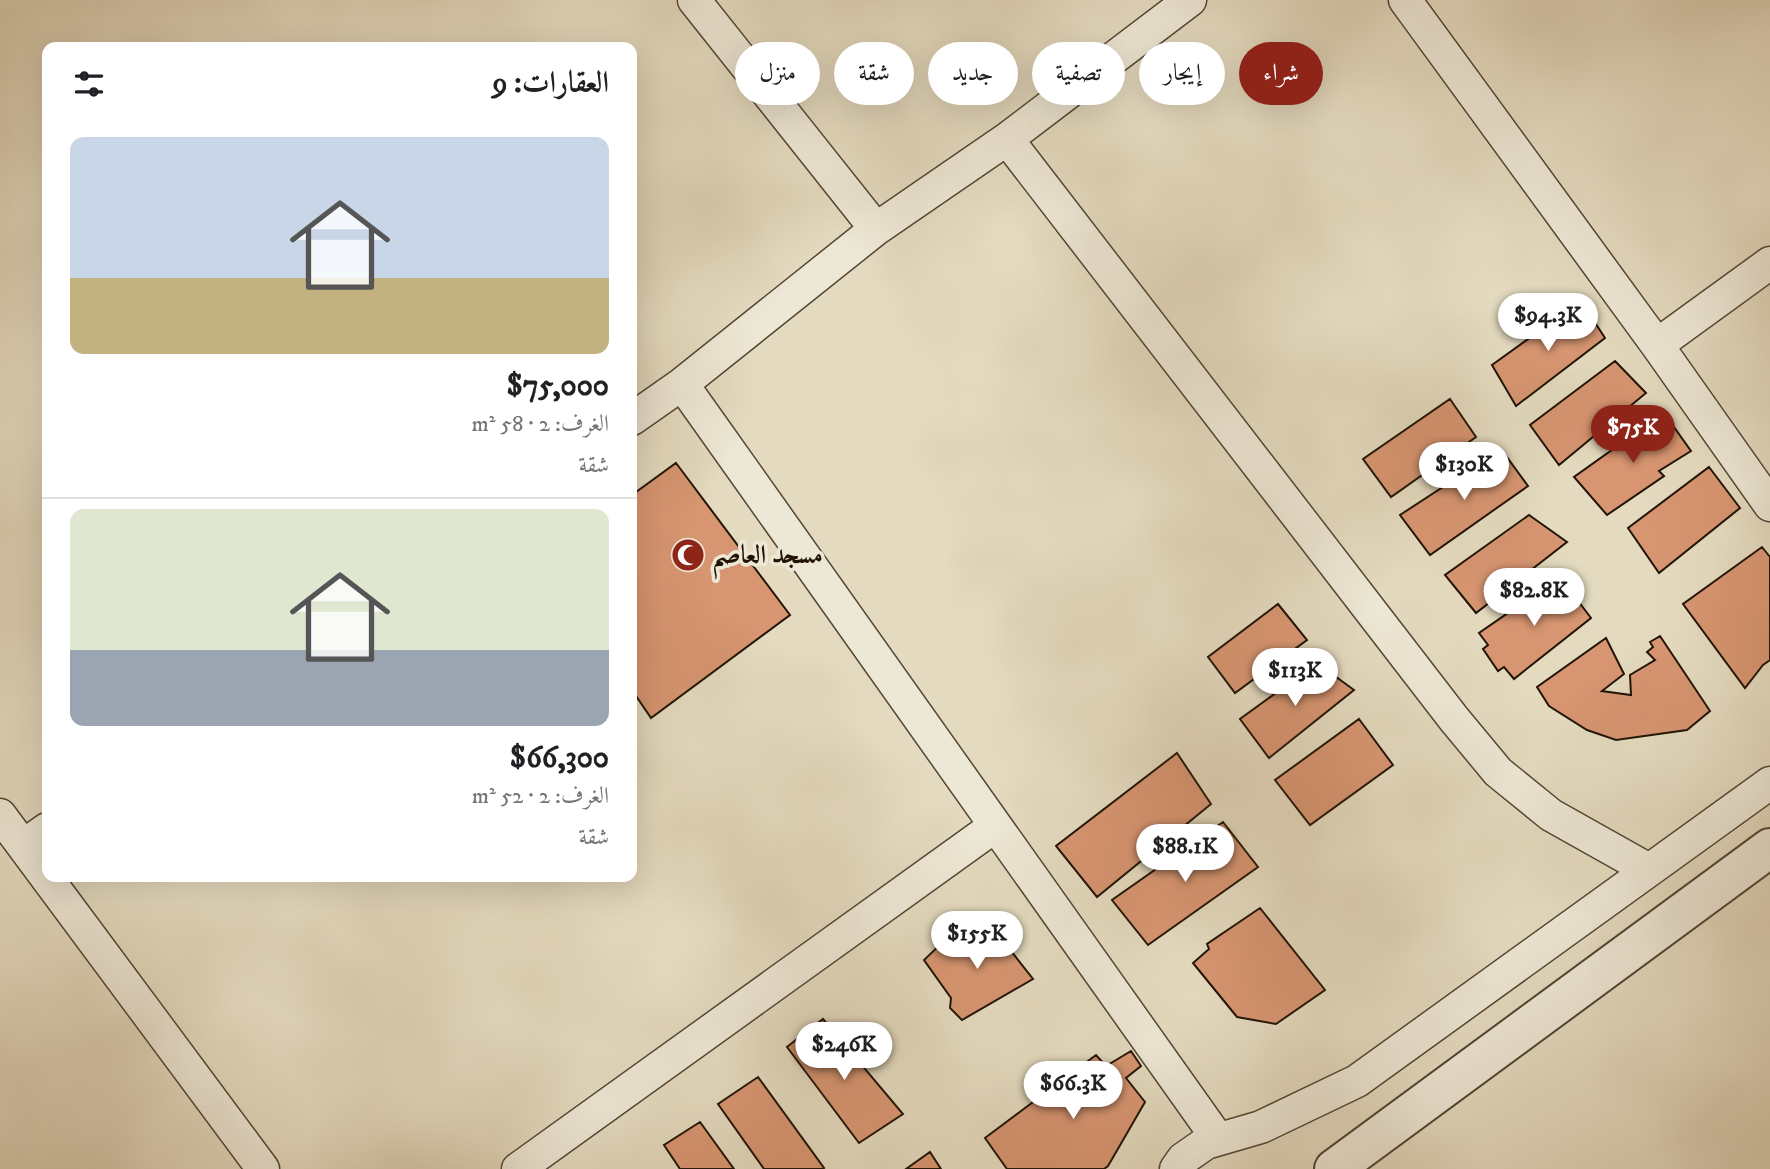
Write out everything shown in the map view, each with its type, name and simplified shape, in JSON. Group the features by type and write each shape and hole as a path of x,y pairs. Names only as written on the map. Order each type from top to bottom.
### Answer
{"street":[{"path":"694,0 876,229"},
{"path":"637,416 682,384 876,229 1007,139 1190,0"},
{"path":"1405,0 1657,345 1770,505"},
{"path":"1007,139 1445,708 1498,772 1551,815 1649,870"},
{"path":"1657,345 1770,263"},
{"path":"682,384 1218,1139"},
{"path":"1176,1169 1183,1159 1206,1143 1261,1127 1357,1081 1770,783"},
{"path":"0,815 35,837"},
{"path":"518,1169 995,827"},
{"path":"1334,1169 1770,848"},
{"path":"66,882 263,1169"}],"building":[{"path":"1581,301 1605,338 1516,406 1492,365"},
{"path":"1615,361 1646,393 1559,465 1530,425"},
{"path":"1450,399 1476,437 1391,497 1363,459"},
{"path":"1664,413 1691,451 1659,471 1664,476 1607,515 1574,477"},
{"path":"1501,449 1528,486 1430,555 1400,515"},
{"name":"مسجد العاصم","path":"676,463 790,615 651,718 637,697 637,491"},
{"path":"1709,467 1740,508 1659,573 1628,528"},
{"path":"1529,515 1567,542 1476,613 1445,575"},
{"path":"1762,547 1770,557 1770,660 1745,688 1683,604"},
{"path":"1560,577 1591,618 1514,679 1504,667 1498,671 1483,649 1488,645 1479,633"},
{"path":"1278,604 1307,640 1235,693 1208,657"},
{"path":"1660,636 1710,711 1687,730 1616,740 1587,730 1549,706 1537,687 1606,638 1624,674 1602,691 1631,695 1630,675 1655,660 1647,652 1653,647 1650,642"},
{"path":"1317,663 1354,690 1269,758 1240,719"},
{"path":"1359,719 1393,765 1310,825 1275,780"},
{"path":"1177,753 1211,804 1097,897 1056,846"},
{"path":"1223,822 1258,867 1148,945 1112,900"},
{"path":"1260,908 1325,990 1276,1024 1237,1017 1193,963 1209,949 1207,944"},
{"path":"990,924 1033,979 962,1020 950,1008 951,998 924,960 948,937 955,943"},
{"path":"823,1019 903,1114 859,1143 787,1047"},
{"path":"1131,1051 1141,1066 1126,1078 1145,1102 1108,1166 1104,1169 1007,1169 985,1138 1096,1055 1106,1066"},
{"path":"758,1077 824,1168 764,1169 718,1104"},
{"path":"700,1122 734,1169 680,1169 664,1145"},
{"path":"930,1152 941,1169 906,1169"}],"place":[{"name":"مسجد العاصم","path":"688,555"}]}
